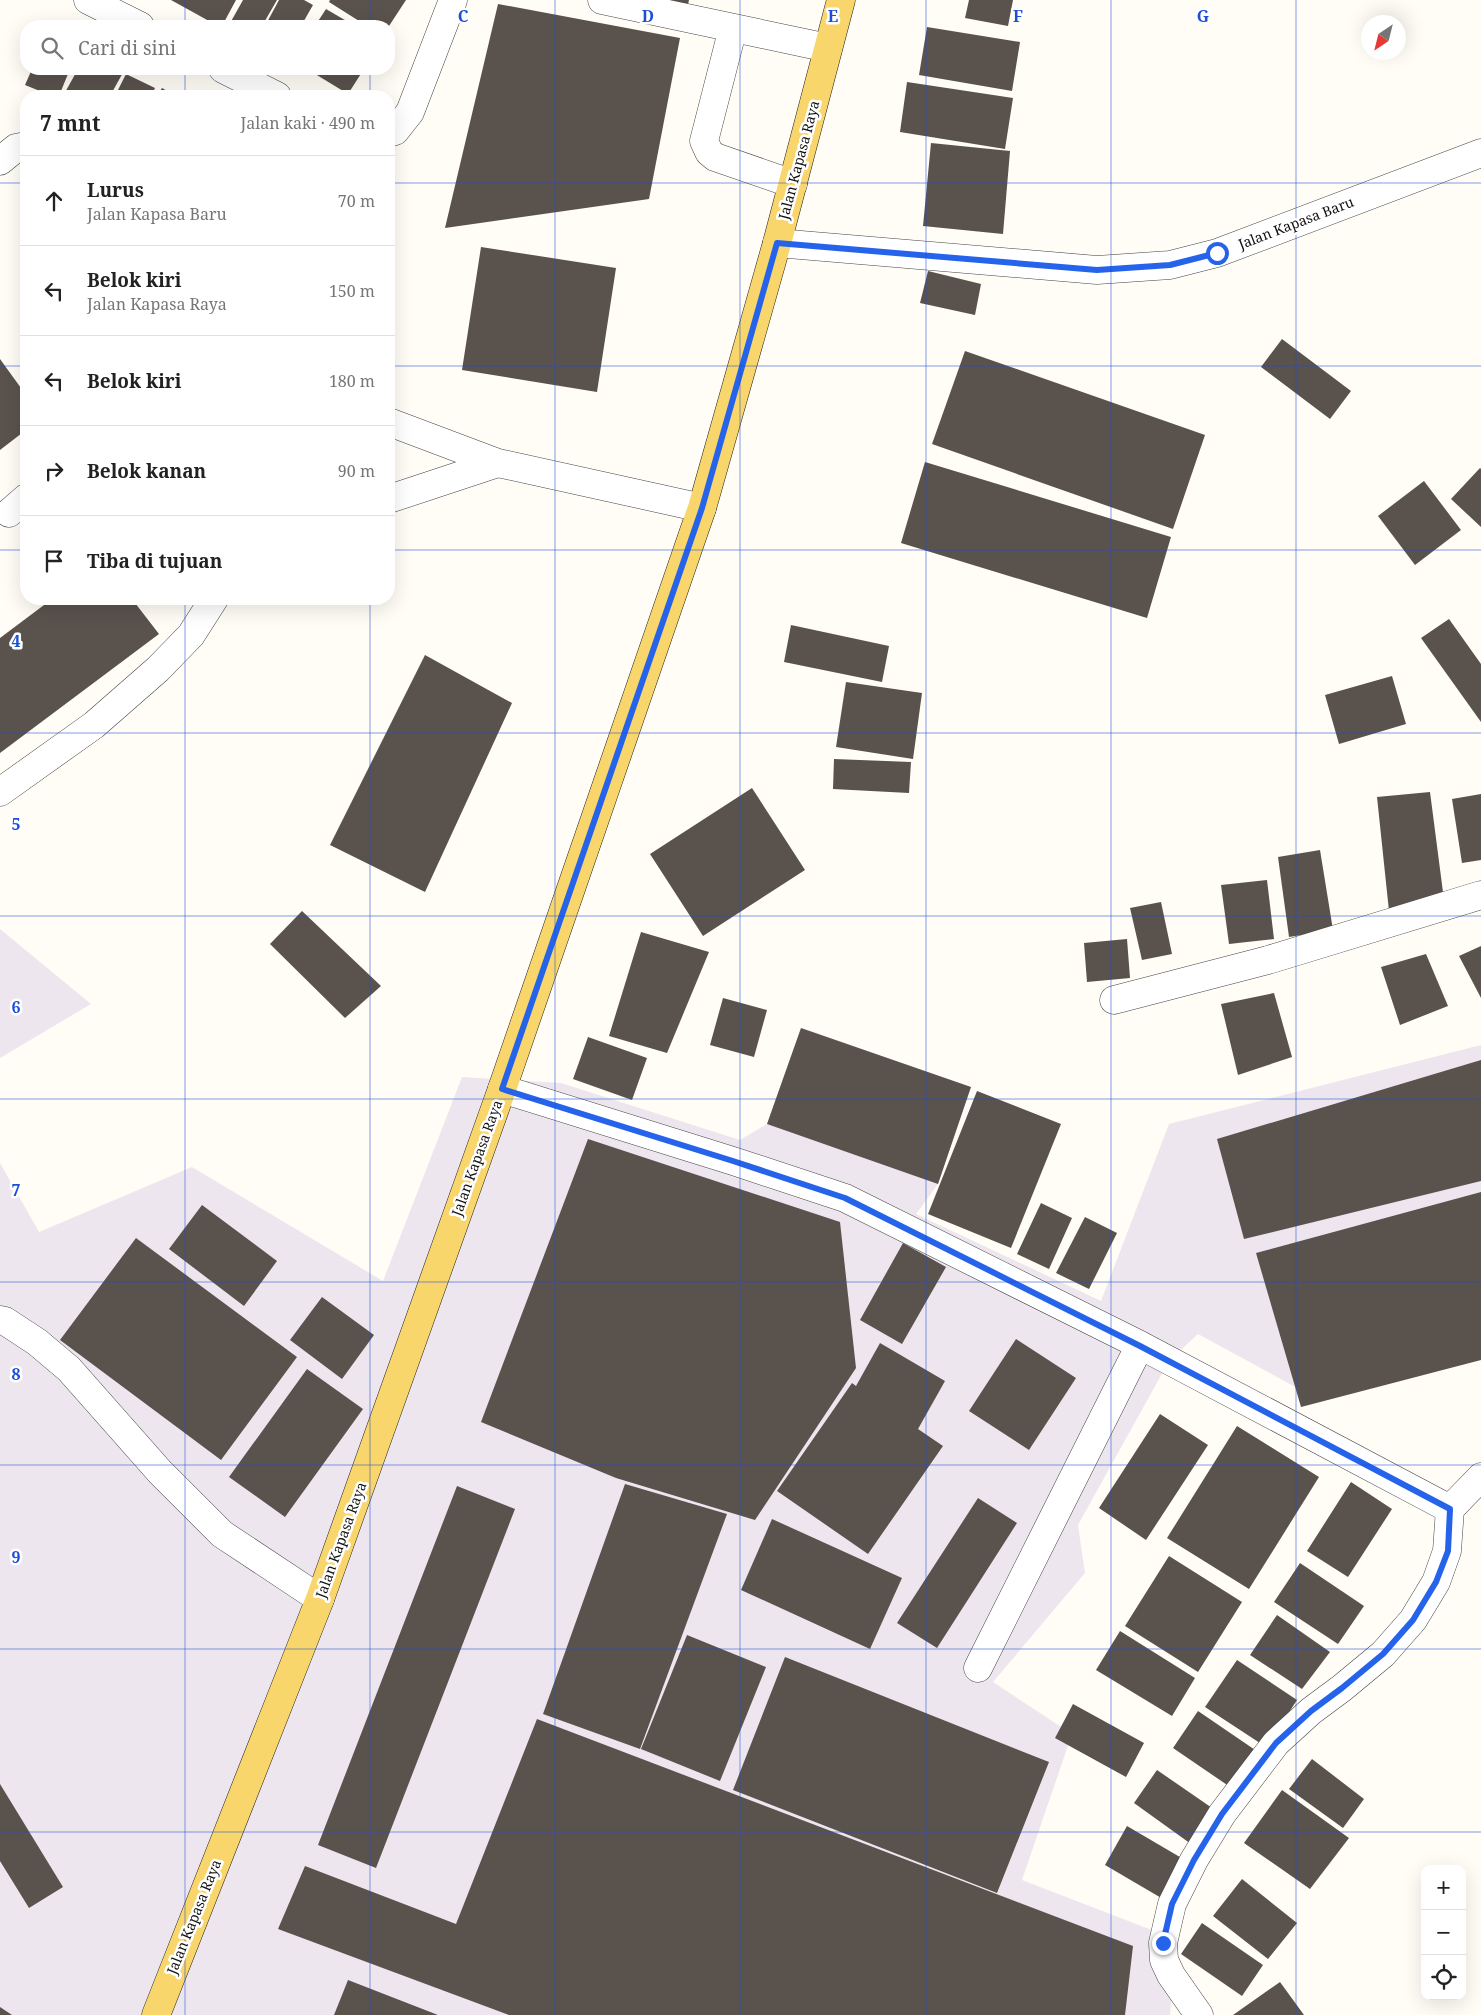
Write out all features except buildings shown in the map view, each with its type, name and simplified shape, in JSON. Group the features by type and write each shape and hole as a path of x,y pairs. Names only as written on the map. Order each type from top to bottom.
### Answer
{"main road":[{"name":"Jalan Kapasa Raya","path":"159,2014 320,1599 502,1089 702,508 777,243 841,0"}],"street":[{"path":"88,0 128,20"},
{"path":"395,130 410,112 453,0"},
{"path":"602,0 828,48"},
{"path":"733,28 704,140 706,146 715,157 793,184"},
{"path":"235,75 265,90"},
{"path":"0,161 16,148 20,147"},
{"name":"Jalan Kapasa Baru","path":"777,243 1097,270 1170,265 1217,253 1481,153"},
{"path":"395,424 498,463 702,508"},
{"path":"395,497 498,463"},
{"path":"0,792 94,725 158,669 191,635 210,605"},
{"path":"1114,1000 1268,960 1481,895"},
{"path":"502,1089 845,1198 1140,1346 1450,1509"},
{"path":"0,1320 5,1321 36,1342 69,1369 160,1472 222,1534 320,1599"},
{"path":"978,1668 1140,1346"},
{"path":"1199,2015 1180,2002 1164,1960 1163,1943 1172,1904 1194,1860 1222,1814 1276,1743 1311,1711 1383,1654 1413,1620 1436,1582 1448,1551 1450,1509 1481,1478"}],"shaded area":[{"path":"0,929 91,1004 0,1058"},
{"path":"801,1028 971,1087 938,1184 916,1214 1101,1301 1169,1124 1481,1045 1481,1355 1321,1401 1198,1334 1169,1361 1078,1525 1085,1573 993,1682 1072,1734 1022,1880 1170,1937 1173,1977 1170,2015 0,2015 0,1163 39,1232 192,1167 383,1281 462,1077 561,1083 740,1140 767,1124"}],"route":[{"path":"1163,1943 1172,1904 1194,1860 1222,1814 1276,1743 1311,1711 1383,1654 1413,1620 1436,1582 1448,1551 1450,1509 1140,1346 845,1198 502,1089 702,508 777,243 1097,270 1170,265 1217,253"}]}
